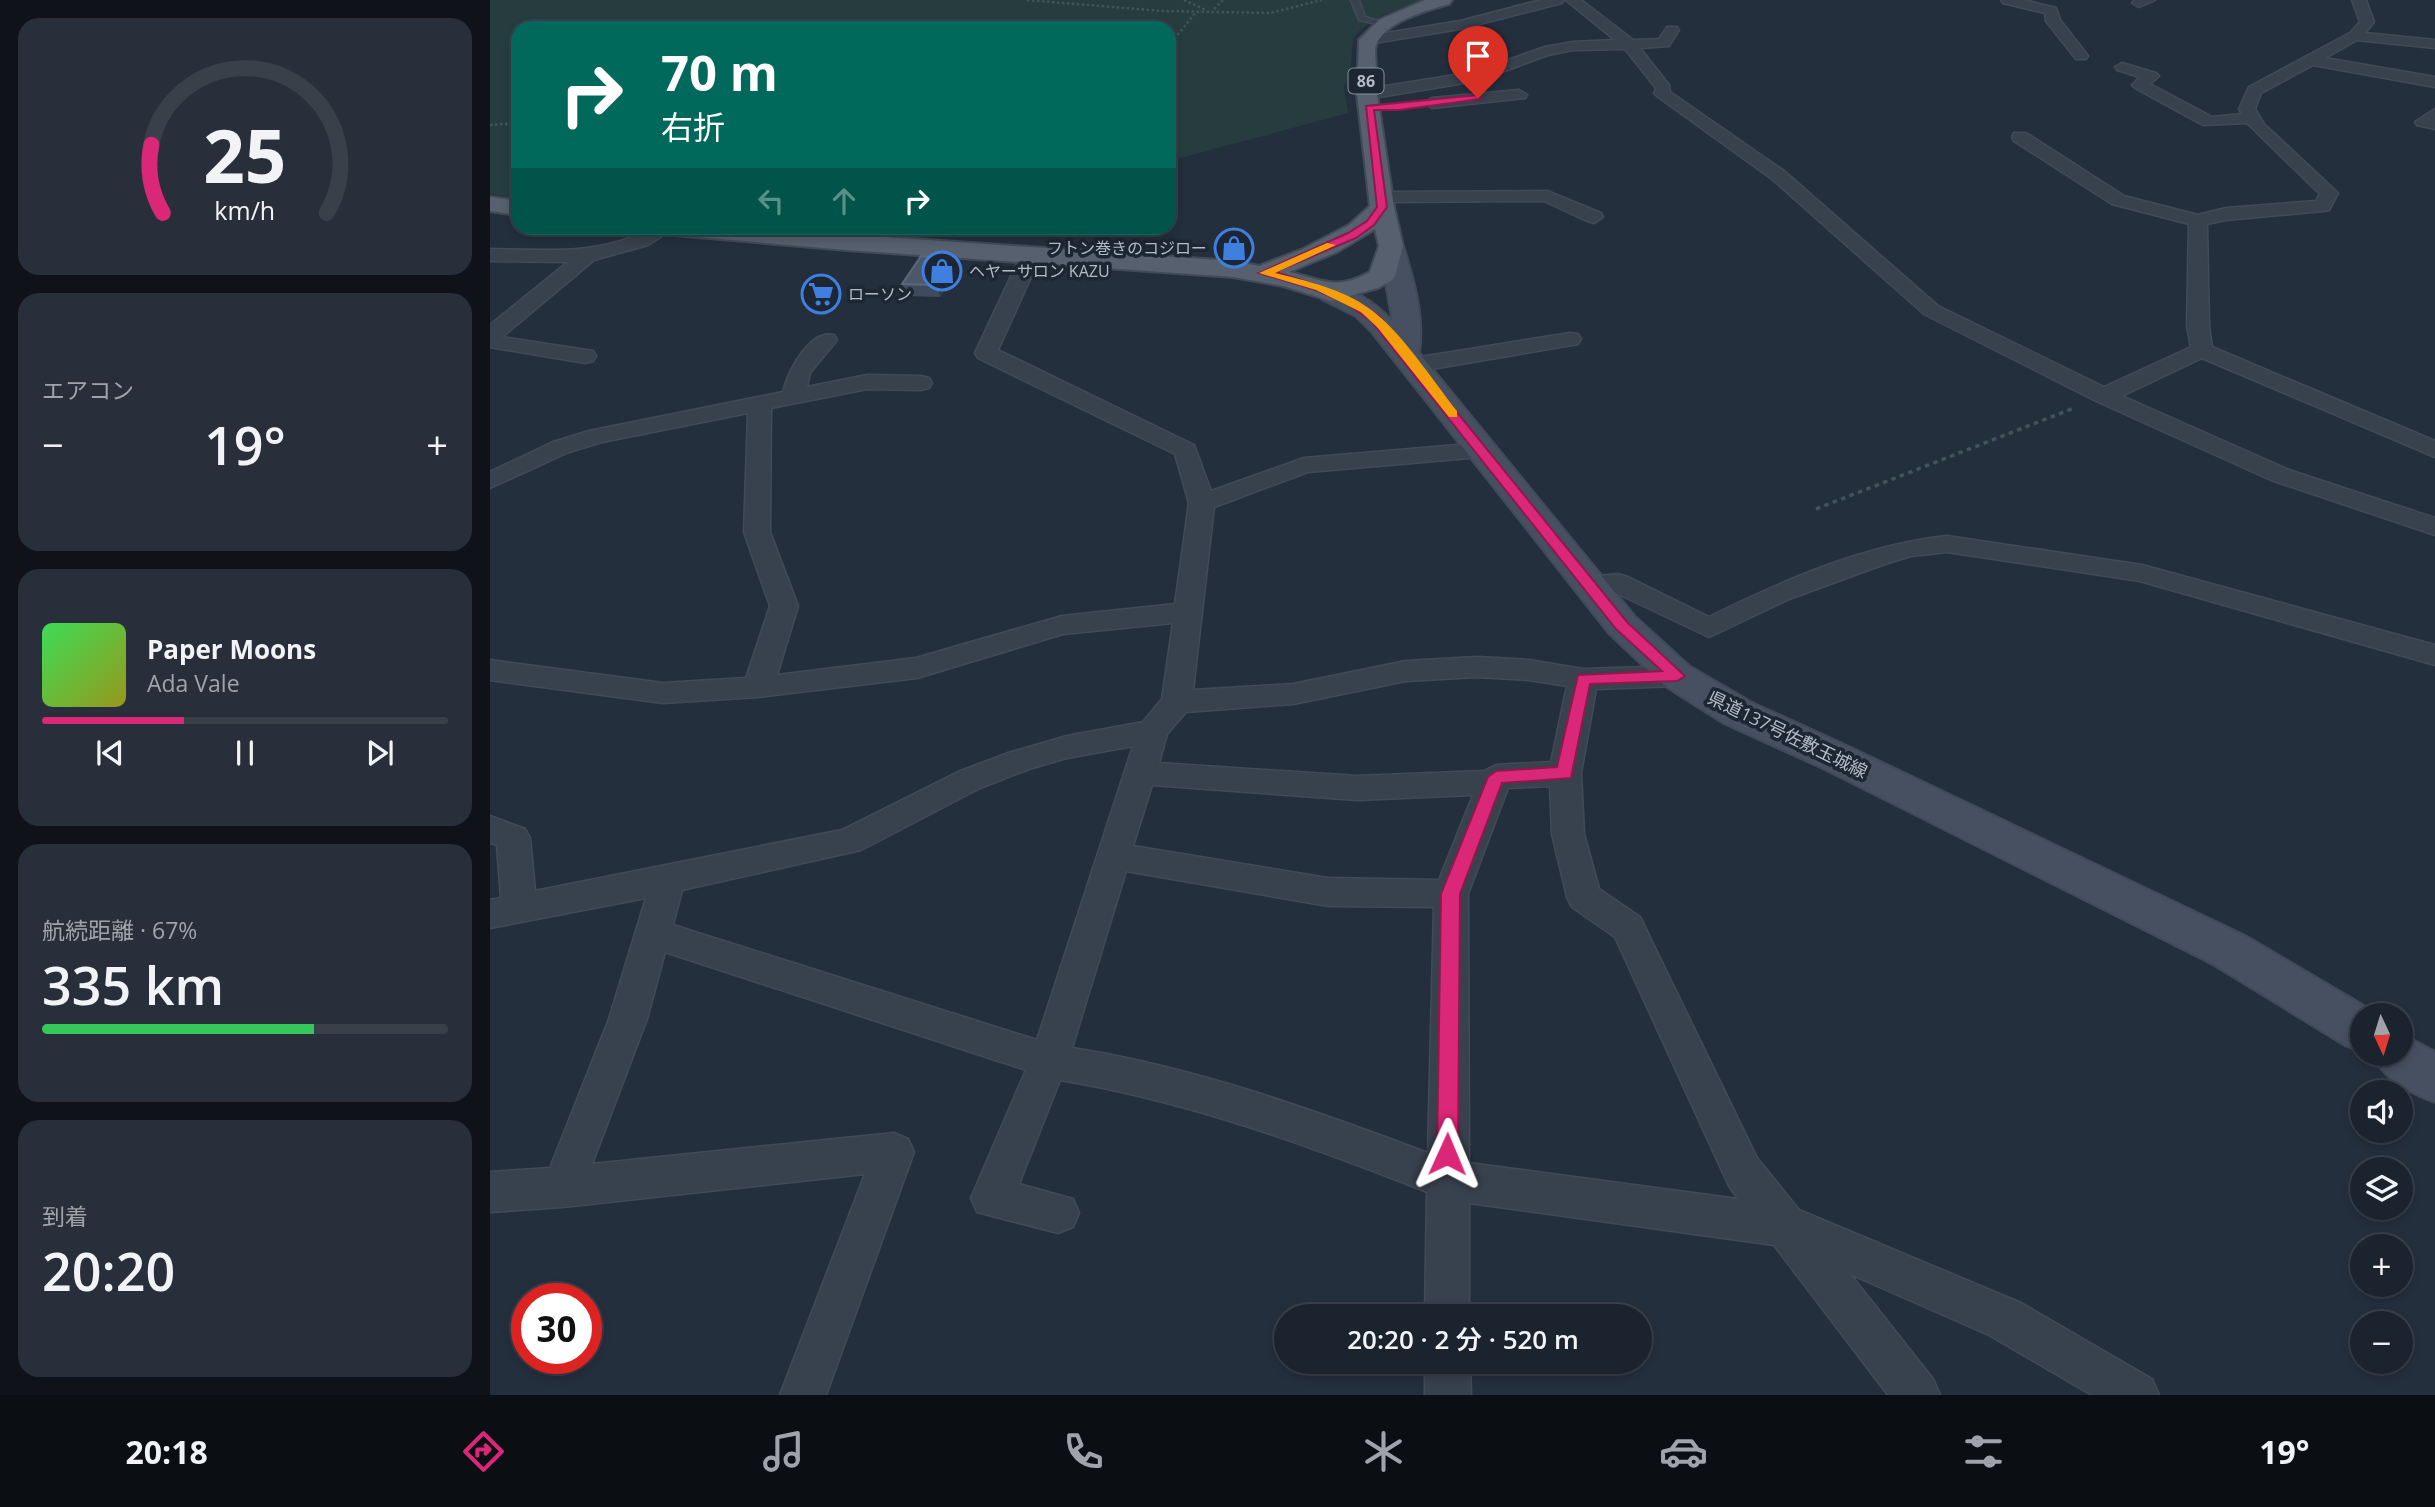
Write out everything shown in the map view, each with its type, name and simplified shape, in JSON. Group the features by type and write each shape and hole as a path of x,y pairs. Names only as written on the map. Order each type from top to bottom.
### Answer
{"main road":[{"path":"1368,40 1385,24 1403,14 1443,0"},
{"name":"86","path":"1368,40 1364,58 1373,103 1381,202 1391,246"},
{"path":"1265,273 1352,236 1371,223 1381,202"},
{"path":"490,204 511,207"},
{"path":"767,235 1265,273 1331,293 1378,279 1391,246"},
{"path":"1391,246 1403,296 1409,359"},
{"name":"県道137号佐敷玉城線","path":"1331,293 1375,318 1638,643 1677,676 1738,713 1971,823 2229,950 2350,1023"},
{"path":"2413,1065 2435,1079"}],"street":[{"path":"1368,40 1460,25 1557,0"},
{"path":"1573,0 1629,44 1664,88 1662,93 1778,175 1931,310 2104,396 2280,475 2435,527"},
{"path":"2008,0 2051,11 2053,21 2081,55"},
{"path":"2020,137 2118,200 2198,221 2227,214 2323,206 2329,193 2257,127 2247,109 2254,90 2355,36 2367,22 2359,0"},
{"path":"1373,103 1477,76 1545,51 1573,47 1664,43 1672,30"},
{"path":"2355,36 2435,44"},
{"path":"2312,60 2435,82"},
{"path":"2122,67 2151,76 2140,85 2210,122 2252,118"},
{"path":"1411,106 1458,99 1519,95"},
{"path":"2435,114 2423,122 2435,124"},
{"path":"1381,202 1547,196 1594,217"},
{"path":"2198,221 2198,327 2202,350"},
{"path":"490,255 587,256 651,235"},
{"path":"1031,255 986,353 1186,450 1202,503 1177,702 1153,731 1049,1061 992,1198 1058,1213"},
{"path":"490,336 587,256"},
{"path":"490,316 514,316"},
{"path":"1409,359 1570,339"},
{"path":"793,397 799,372 826,340"},
{"path":"490,341 585,356"},
{"path":"2104,396 2202,350 2435,450"},
{"path":"490,481 573,443 867,382 921,383"},
{"path":"758,687 784,606 757,532 760,403"},
{"path":"1202,503 1304,465 1481,450"},
{"path":"1589,584 1618,583 1709,628 1779,593 1876,558 1909,548 1947,544 2142,573 2435,655"},
{"path":"490,670 663,692 758,687 917,668 1062,625 1188,611"},
{"path":"1177,702 1293,694 1418,670 1477,667 1530,670 1583,679 1677,676"},
{"path":"1583,679 1565,773 1568,834 1584,897 1628,927 1743,1172 1917,1395"},
{"path":"490,828 513,838 505,911 668,880 849,841 969,780 1019,761 1068,747 1153,731"},
{"path":"1140,772 1357,788 1494,782"},
{"path":"1447,1304 1451,894 1496,777 1565,773"},
{"path":"1114,856 1328,892 1451,894"},
{"path":"563,1187 628,1019 668,880"},
{"path":"653,933 1049,1061 1128,1074 1297,1123 1447,1180 1787,1226 2005,1319 2136,1395"},
{"path":"490,1192 563,1187 894,1152 803,1395"},
{"path":"1448,1374 1448,1395"}],"lane":[{"path":"1355,0 1362,18 1385,24"}],"path":[{"path":"1027,0 1162,11 1270,13 1322,0"},
{"path":"1184,0 1207,10"},
{"path":"1214,10 1223,0"},
{"path":"1176,37 1196,11"},
{"path":"490,125 511,124"},
{"path":"1816,509 2104,396"}],"green space":[{"path":"490,0 1423,0 1381,16 1361,29 1353,39 1350,73 1344,87 1348,113 1176,159 1176,21 511,21 511,198 490,194"}],"building":[{"path":"921,256 955,258 937,285 902,284"}],"slow traffic":[{"path":"1331,245 1265,273 1320,288 1365,310 1405,353 1453,414"}],"place":[{"name":"フトン巻きのコジロー","path":"1234,248"},
{"name":"ヘヤーサロン KAZU","path":"942,271"},
{"name":"ローソン","path":"821,294"}],"route":[{"path":"1447,1154 1451,894 1496,777 1565,773 1583,679 1677,676 1622,625 1375,318 1351,302 1320,288 1265,273 1352,236 1371,223 1382,207 1369,108 1478,98"}]}
